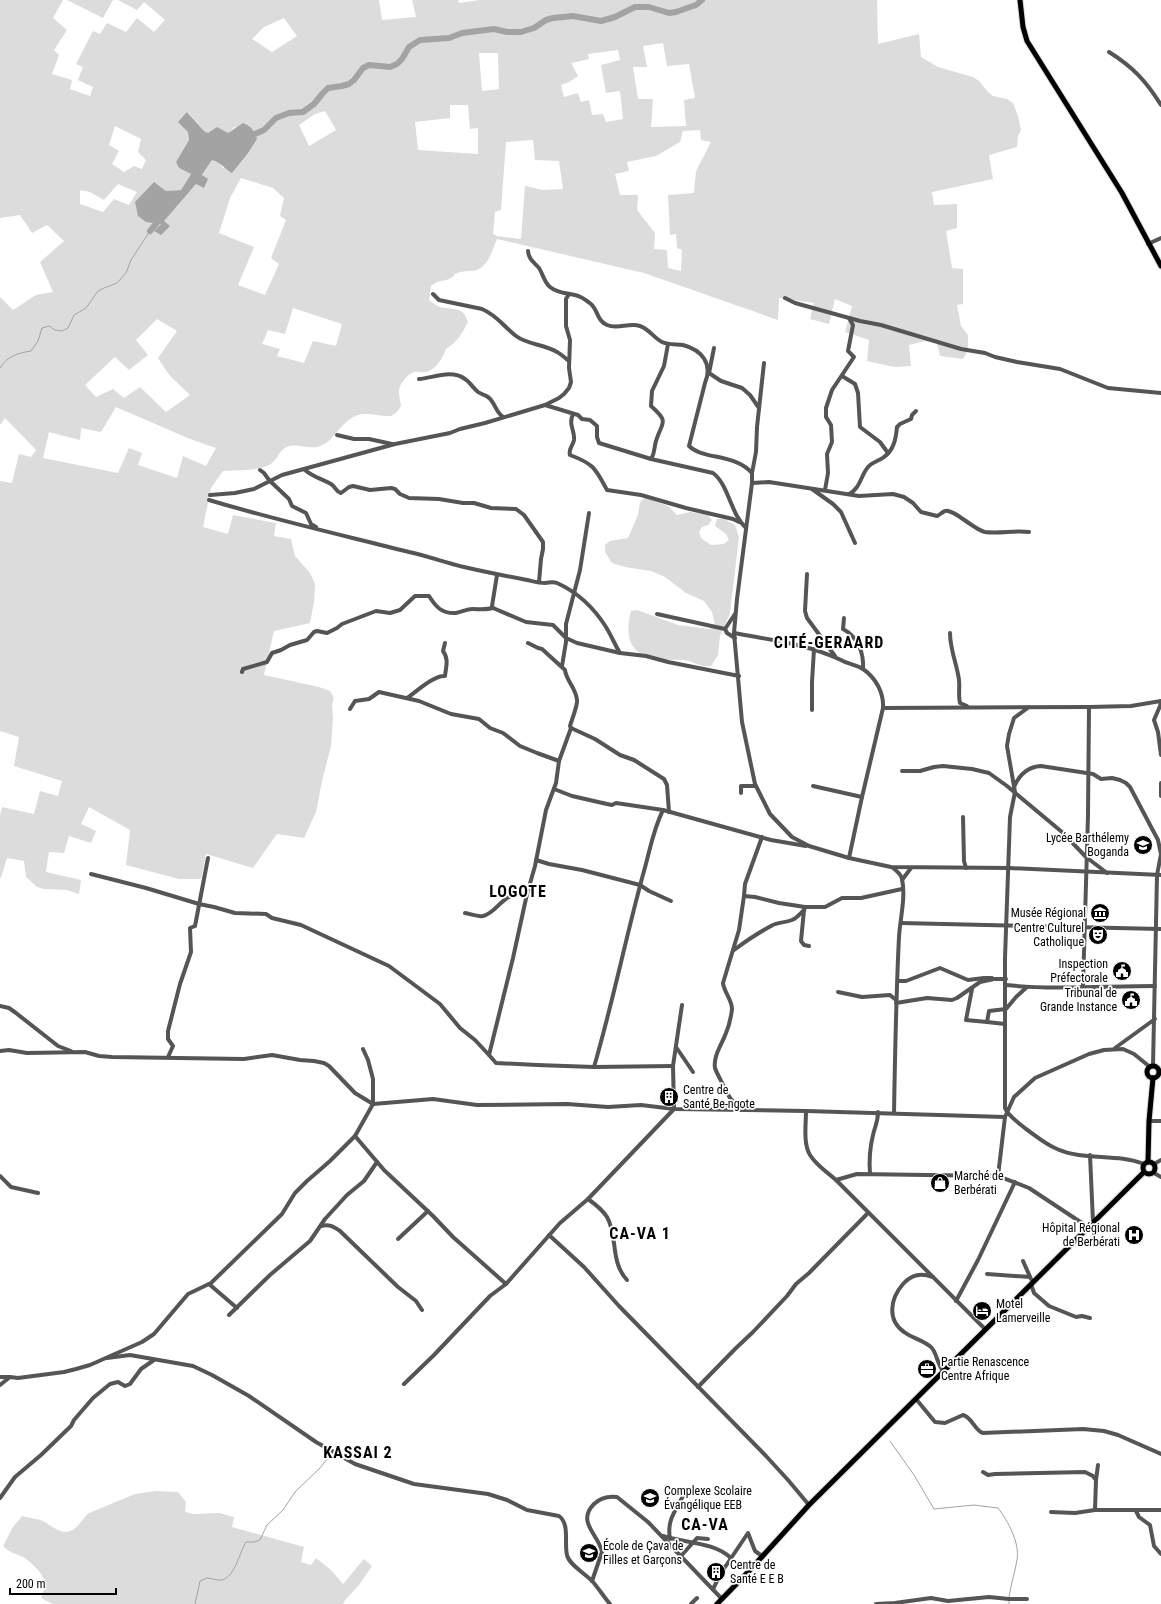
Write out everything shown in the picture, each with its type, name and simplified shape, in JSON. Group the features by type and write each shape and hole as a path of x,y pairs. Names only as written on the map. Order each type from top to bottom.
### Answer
{"main road":[{"path":"1020,0 1023,27 1027,41 1122,193 1161,266"},
{"path":"1155,1067 1160,1072 1160,1075 1153,1078 1149,1076 1147,1072 1155,1067"},
{"path":"716,1604 809,1505 1144,1172 1149,1163 1149,1121 1153,1078"},
{"path":"1144,1172 1148,1175 1154,1173 1155,1167 1149,1163"}],"street":[{"path":"1109,52 1136,71 1161,104"},
{"path":"1148,244 1161,238"},
{"path":"528,251 529,258 539,269 550,287 556,291 582,297 593,306 599,319 604,324 618,327 639,326 651,332 662,342 682,345 695,350 705,360 709,373 721,381 742,388 750,395 758,408"},
{"path":"432,294 439,300 488,311 500,320 515,335 529,342 556,351 569,361"},
{"path":"210,495 235,493 254,489 266,484 269,480 282,475 305,470 395,444 450,433 545,405 558,398 569,388 571,382 569,361 570,340 566,326 566,299 569,294"},
{"path":"785,298 795,303 881,325 960,349 985,352 999,358 1060,369 1108,388 1161,393"},
{"path":"825,490 828,473 827,454 832,442 831,425 826,417 826,408 829,396 854,357 848,351 853,325 849,318"},
{"path":"651,459 654,454 656,441 664,421 661,415 651,406 652,391 664,366 668,344"},
{"path":"714,348 709,373 705,383 689,446 693,450 740,463 752,472"},
{"path":"764,363 758,408 756,452 752,472 752,483 735,612 734,635 742,722 755,786 770,814 792,837 809,846"},
{"path":"419,379 451,374 464,378 479,392 486,395 491,400 497,413 503,417"},
{"path":"842,376 855,384 858,393 860,427 880,442 888,453"},
{"path":"545,405 578,415 582,419 590,420 597,426 597,437 599,443 651,459 713,473 720,479 739,522"},
{"path":"849,494 855,491 868,467 888,453 896,439 897,427 911,419 912,415 916,412"},
{"path":"573,414 571,426 574,439 569,452 570,455 587,462 592,466 607,490 641,495 686,508 733,519 746,528"},
{"path":"337,435 354,439 369,439 395,444"},
{"path":"260,470 289,499 292,506 306,513 311,524 317,529"},
{"path":"305,470 312,476 331,484 338,492 341,493 353,486 370,490 391,488 409,498 446,499 463,503 474,503 491,508 512,508 519,510 543,542 543,549 540,559 539,582"},
{"path":"752,483 769,482 859,496 893,494 904,497 913,503 921,512 937,516 945,511 950,511 984,532 1029,532"},
{"path":"811,489 833,504 841,512 855,543"},
{"path":"209,500 255,513 268,515 289,523 497,575 539,582 555,582 589,605 605,625 620,653"},
{"path":"562,666 566,638 566,624 580,570 589,513"},
{"path":"807,574 805,611 807,618 835,657"},
{"path":"493,608 492,601 497,575"},
{"path":"242,672 267,662 272,653 290,645 307,640 314,632 317,631 328,633 342,624 376,611 390,613 400,610 415,596 429,596 436,608 450,612 457,613 471,609 485,610 493,608 526,622 553,625 566,638 577,643 738,676"},
{"path":"725,629 735,612"},
{"path":"657,614 725,629 728,633 734,635 814,649 863,669 873,678 884,699 883,708 849,858"},
{"path":"844,618 843,629 854,638 863,653 863,669"},
{"path":"950,634 950,644 959,681 959,699 960,702 969,707"},
{"path":"407,698 435,678 445,676 447,661 446,655 443,651 445,643"},
{"path":"489,1055 514,958 526,894 536,860 545,816 554,789 559,761 571,728 570,726 577,701 575,692 562,666 542,648 538,648 528,643"},
{"path":"812,710 814,649"},
{"path":"350,709 355,701 369,699 379,692 407,698 419,701 451,714 479,719 490,728 503,733 520,746 536,754 559,761"},
{"path":"883,708 1131,706 1161,701 1154,720 1158,732 1161,755"},
{"path":"1014,790 1008,754 1009,734 1016,716 1029,707"},
{"path":"1083,986 1089,773 1088,707"},
{"path":"571,728 595,739 620,755 634,760 664,779 667,785 669,812"},
{"path":"902,771 920,771 943,766 972,768 989,773 1014,790 1062,832 1086,857 1107,873"},
{"path":"1155,1067 1156,929 1160,854 1158,840 1130,787 1126,783 1112,778 1101,779 1089,773 1046,766 1035,766 1019,778 1014,790 1010,817 1005,1024 1004,1101 1006,1112 1040,1140 1057,1150 1077,1155 1124,1158 1149,1163 1161,1160"},
{"path":"1161,784 1161,796"},
{"path":"741,793 741,786 755,786"},
{"path":"812,786 862,797"},
{"path":"554,789 572,796 612,805 616,804 663,810 762,837 809,846 849,858 891,867 1009,868 1159,875"},
{"path":"594,1066 606,1027 611,1000 653,835 663,810"},
{"path":"963,817 964,861 966,868"},
{"path":"741,1110 734,1104 726,1091 715,1064 716,1056 727,1030 732,1008 723,983 739,930 745,884 762,837"},
{"path":"168,1057 173,1046 168,1039 168,1031 180,984 191,952 190,928 195,926 208,858"},
{"path":"536,860 640,885 649,891 671,901"},
{"path":"891,867 897,871 902,880 896,1001 894,1113"},
{"path":"902,880 911,868"},
{"path":"91,874 235,913 266,914 272,918 301,925 389,966 440,1004 460,1028 475,1040 496,1063 537,1066 674,1066"},
{"path":"744,896 804,908 825,907 842,898 861,898 902,889"},
{"path":"465,913 484,916 496,908 506,898 513,895 526,894"},
{"path":"804,908 801,941 804,945 809,946"},
{"path":"733,950 755,934 763,932 779,922 792,920 804,908"},
{"path":"901,923 1161,929"},
{"path":"898,981 906,981 919,977 940,968 968,980 984,978 1006,979"},
{"path":"896,1001 927,998 952,1000 972,989 980,982 994,979"},
{"path":"1006,985 1046,988 1083,986 1156,986"},
{"path":"987,1022 989,1011 1006,1009 1027,987"},
{"path":"838,992 862,997 890,995 897,988"},
{"path":"972,989 966,1020 1005,1024"},
{"path":"890,995 896,1001"},
{"path":"404,1384 434,1356 490,1296 506,1284 549,1235 588,1199 674,1109 674,1066 682,1005"},
{"path":"0,1006 9,1008 58,1046 73,1052"},
{"path":"1114,1048 1155,1019"},
{"path":"676,1047 693,1072"},
{"path":"998,1176 1006,1112 1014,1097 1035,1078 1089,1054 1114,1048 1128,1050 1155,1067"},
{"path":"0,1377 18,1378 64,1372 107,1358 142,1342 154,1334 188,1294 209,1284 282,1214 295,1193 354,1136 373,1104 373,1079 368,1060 363,1049"},
{"path":"0,1050 27,1053 89,1052 99,1056 112,1057 244,1059 272,1055 295,1060 314,1061 324,1063 329,1066 355,1093 373,1104 434,1099 477,1105 567,1104 608,1107 641,1105 674,1109 878,1112 1005,1117"},
{"path":"806,1111 807,1146 810,1155 985,1329"},
{"path":"870,1174 869,1158 872,1135 878,1123 878,1112"},
{"path":"1149,1121 1161,1121"},
{"path":"354,1136 377,1162 453,1237 506,1284"},
{"path":"1090,1156 1093,1222"},
{"path":"229,1315 270,1275 306,1245 320,1226 347,1195 364,1181 377,1162"},
{"path":"1154,1173 1161,1177"},
{"path":"836,1180 857,1174 998,1176 1029,1188 1088,1227"},
{"path":"0,1176 11,1187 38,1193"},
{"path":"956,1301 978,1260 1015,1182"},
{"path":"588,1199 601,1209 607,1217 611,1227 619,1269 627,1280"},
{"path":"398,1239 428,1211"},
{"path":"698,1387 734,1349 753,1332 787,1296 796,1284 809,1273 868,1213"},
{"path":"320,1226 334,1226 398,1287 416,1302 422,1310"},
{"path":"549,1235 584,1267 619,1306 788,1480 809,1505"},
{"path":"1022,1261 1033,1283 1034,1293 1049,1306 1076,1317 1082,1316 1090,1318"},
{"path":"934,1277 916,1274 905,1282 892,1304 892,1316 897,1326 905,1333 925,1342 934,1349 938,1365 943,1371"},
{"path":"987,1274 1030,1277"},
{"path":"209,1284 236,1308"},
{"path":"107,1358 130,1355 193,1366 249,1396 316,1442 355,1464 414,1484 488,1494 507,1500 527,1510 559,1516 563,1520 566,1532 567,1556 573,1564 592,1581 610,1604"},
{"path":"0,1498 15,1477 71,1426 79,1414 98,1393 114,1383 118,1382 125,1386 130,1384 141,1369 154,1360"},
{"path":"0,1385 10,1377"},
{"path":"916,1399 935,1422 945,1423 963,1415 983,1433 1083,1429 1104,1431 1118,1435 1161,1454"},
{"path":"1095,1510 1098,1465"},
{"path":"983,1472 988,1475 1085,1472 1091,1474 1096,1480"},
{"path":"672,1546 668,1528 670,1520 686,1490"},
{"path":"592,1581 602,1552 593,1535 587,1515 590,1508 597,1501 611,1497 617,1498 648,1522 722,1599"},
{"path":"1051,1512 1074,1513 1095,1510 1161,1510"},
{"path":"1136,1511 1139,1517 1150,1525 1154,1546 1161,1554"},
{"path":"713,1589 721,1573 748,1533 755,1551 762,1556"},
{"path":"661,1535 721,1551 731,1558"},
{"path":"681,1556 697,1538 708,1539"},
{"path":"876,1604 931,1598 948,1600 989,1597 1009,1600 1027,1599"},
{"path":"691,1604 697,1598"}],"shaded area":[{"path":"0,0 63,0 53,18 67,30 54,50 59,55 52,74 72,80 70,89 90,96 93,87 78,80 83,67 76,64 93,31 100,34 107,23 126,32 137,18 154,32 165,20 144,2 137,10 118,0 379,0 382,20 416,17 412,0 458,0 459,3 480,0 877,0 878,44 919,34 921,57 938,67 973,77 979,81 993,96 1007,99 1013,103 1021,130 1018,136 1017,147 989,155 993,179 932,192 934,205 957,204 957,228 946,231 952,268 963,269 963,304 957,305 961,326 968,335 968,350 963,359 940,356 937,343 925,341 909,345 911,366 894,367 867,361 869,340 845,332 852,306 835,299 829,324 810,319 814,303 779,298 778,320 644,273 497,239 490,257 481,268 474,271 455,274 451,278 437,282 431,286 429,300 441,307 460,310 468,322 459,337 446,349 442,358 435,367 427,372 414,372 409,375 400,385 399,394 401,406 397,412 391,416 362,414 353,417 330,440 321,446 287,447 282,450 277,458 269,465 249,470 223,471 211,488 203,527 228,534 233,515 276,523 274,536 291,539 295,556 310,573 315,584 314,602 310,623 274,631 264,675 319,687 330,691 334,698 332,704 333,718 331,746 316,812 304,838 277,834 253,868 206,854 201,879 179,879 126,865 130,830 89,807 81,824 96,831 91,843 69,836 64,853 49,852 46,872 81,880 79,894 67,890 44,889 37,887 26,877 24,861 7,858 1,878 0,877 0,816 2,807 34,814 40,791 58,796 62,781 14,766 19,737 0,731 0,481 12,483 19,454 31,457 36,450 5,418 0,425 0,297 13,310 36,295 53,292 40,262 64,241 47,225 32,233 20,215 0,218","holes":["284,18 297,36 272,52 252,39 264,27","663,43 667,66 689,64 695,98 684,100 686,126 651,127 653,99 638,99 633,67 647,67 643,46","618,50 620,60 601,65 606,93 620,91 623,119 606,122 603,114 592,115 589,100 581,102 578,93 564,97 561,85 578,76 571,63 589,59 588,54","479,53 498,53 499,89 482,91","450,105 468,105 470,129 478,128 478,154 418,150 415,122 450,118","325,111 336,130 309,146 299,125 315,114","188,112 204,131 208,133 228,133 236,126 224,169 218,162 212,160 202,176 204,187 197,183 161,223 166,191 181,190 191,174 179,168 176,162 189,140","115,126 141,139 138,152 146,160 142,169 134,166 124,172 112,164 119,151 109,145","700,130 701,140 711,142 696,171 694,193 668,195 670,235 676,234 677,248 682,250 681,271 668,268 667,250 654,249 655,233 637,210 638,195 620,195 615,174 629,171 627,162 656,156 680,142 683,131","533,140 535,160 559,161 563,189 543,190 525,186 521,239 497,236 493,234 495,212 501,210 506,142","241,178 273,188 284,198 280,216 286,220 271,258 279,264 265,295 238,285 254,247 219,233 230,198","118,184 137,192 129,205 114,199 103,212 80,204 80,190 90,192 104,200","293,308 342,324 336,346 313,341 304,363 277,356 280,349 262,344 268,330 285,334","157,319 177,331 158,358 170,376 190,395 166,412 140,387 124,398 113,389 96,397 85,385 115,357 129,370 148,355 136,340","116,407 190,439 216,448 206,466 183,456 177,478 138,465 142,453 129,448 118,473 43,458 49,432 80,440 81,428 101,432"]},
{"path":"67,0 113,0 103,18"},
{"path":"187,112 204,131 208,133 217,127 228,133 243,123 252,129 257,139 232,173 218,162 212,160 202,175 208,179 204,188 196,184 164,221 170,226 161,235 154,231 161,224 146,222 138,216 135,202 154,182 166,191 181,190 191,174 179,168 176,162 189,140 188,132 178,122"},
{"path":"645,498 668,506 677,515 690,512 708,515 712,520 708,525 702,527 699,532 701,538 711,545 724,544 729,540 726,534 715,526 717,519 724,519 735,525 739,537 730,613 720,636 718,655 711,666 704,666 684,660 654,659 639,652 630,641 628,627 631,611 637,610 678,625 710,629 715,625 712,612 704,601 686,593 665,577 651,571 625,567 612,563 605,552 605,545 610,541 628,538 638,515 640,502"},
{"path":"156,1491 178,1492 186,1502 185,1512 194,1514 219,1513 234,1517 232,1527 304,1547 301,1562 311,1565 316,1558 331,1570 343,1584 364,1559 372,1566 343,1604 53,1604 41,1598 46,1583 37,1568 31,1562 10,1552 3,1546 13,1527 22,1516 41,1520 54,1528 66,1532 76,1527 89,1513 135,1494"}],"waterway":[{"path":"248,137 264,130 276,118 289,113 303,112 314,104 328,88 349,84 363,68 369,65 390,67 397,64 402,59 409,47 420,40 449,38 462,33 494,29 507,32 521,32 534,28 546,20 553,18 573,16 601,21 615,17 635,7 649,7 669,13 696,5 702,0"},
{"path":"150,231 161,218"},
{"path":"0,368 9,358 31,351 38,341 42,328 49,326 55,330 62,331 68,328 74,315 86,308 98,291 117,283 126,273 131,260 150,231"},
{"path":"890,1441 914,1475 934,1509 974,1505 998,1508 1006,1519 1017,1547 1017,1560 1009,1597"},
{"path":"195,1604 200,1581 207,1578 220,1580 227,1578 234,1569 246,1542 260,1540 267,1525 283,1510 295,1492 320,1468 329,1457"}],"place":[{"name":"Lycée Barthélemy Boganda","path":"1143,845"},
{"name":"Musée Régional","path":"1100,913"},
{"name":"Centre Culturel Catholique","path":"1098,935"},
{"name":"Inspection Préfectorale","path":"1122,971"},
{"name":"Tribunal de Grande Instance","path":"1131,1000"},
{"name":"Centre de Santé Be-ngote","path":"669,1097"},
{"name":"Marché de Berbérati","path":"940,1183"},
{"name":"Hôpital Régional de Berbérati","path":"1134,1235"},
{"name":"Motel Lamerveille","path":"982,1311"},
{"name":"Partie Renascence Centre Afrique","path":"927,1369"},
{"name":"Complexe Scolaire Évangélique EEB","path":"650,1498"},
{"name":"École de Çava de Filles et Garçons","path":"589,1553"},
{"name":"Centre de Santé E E B","path":"716,1572"}],"district":[{"name":"CITÉ-GERAARD","path":"829,642"},
{"name":"LOGOTE","path":"518,891"},
{"name":"CA-VA 1","path":"640,1233"},
{"name":"KASSAI 2","path":"358,1452"},
{"name":"CA-VA","path":"705,1524"}]}
